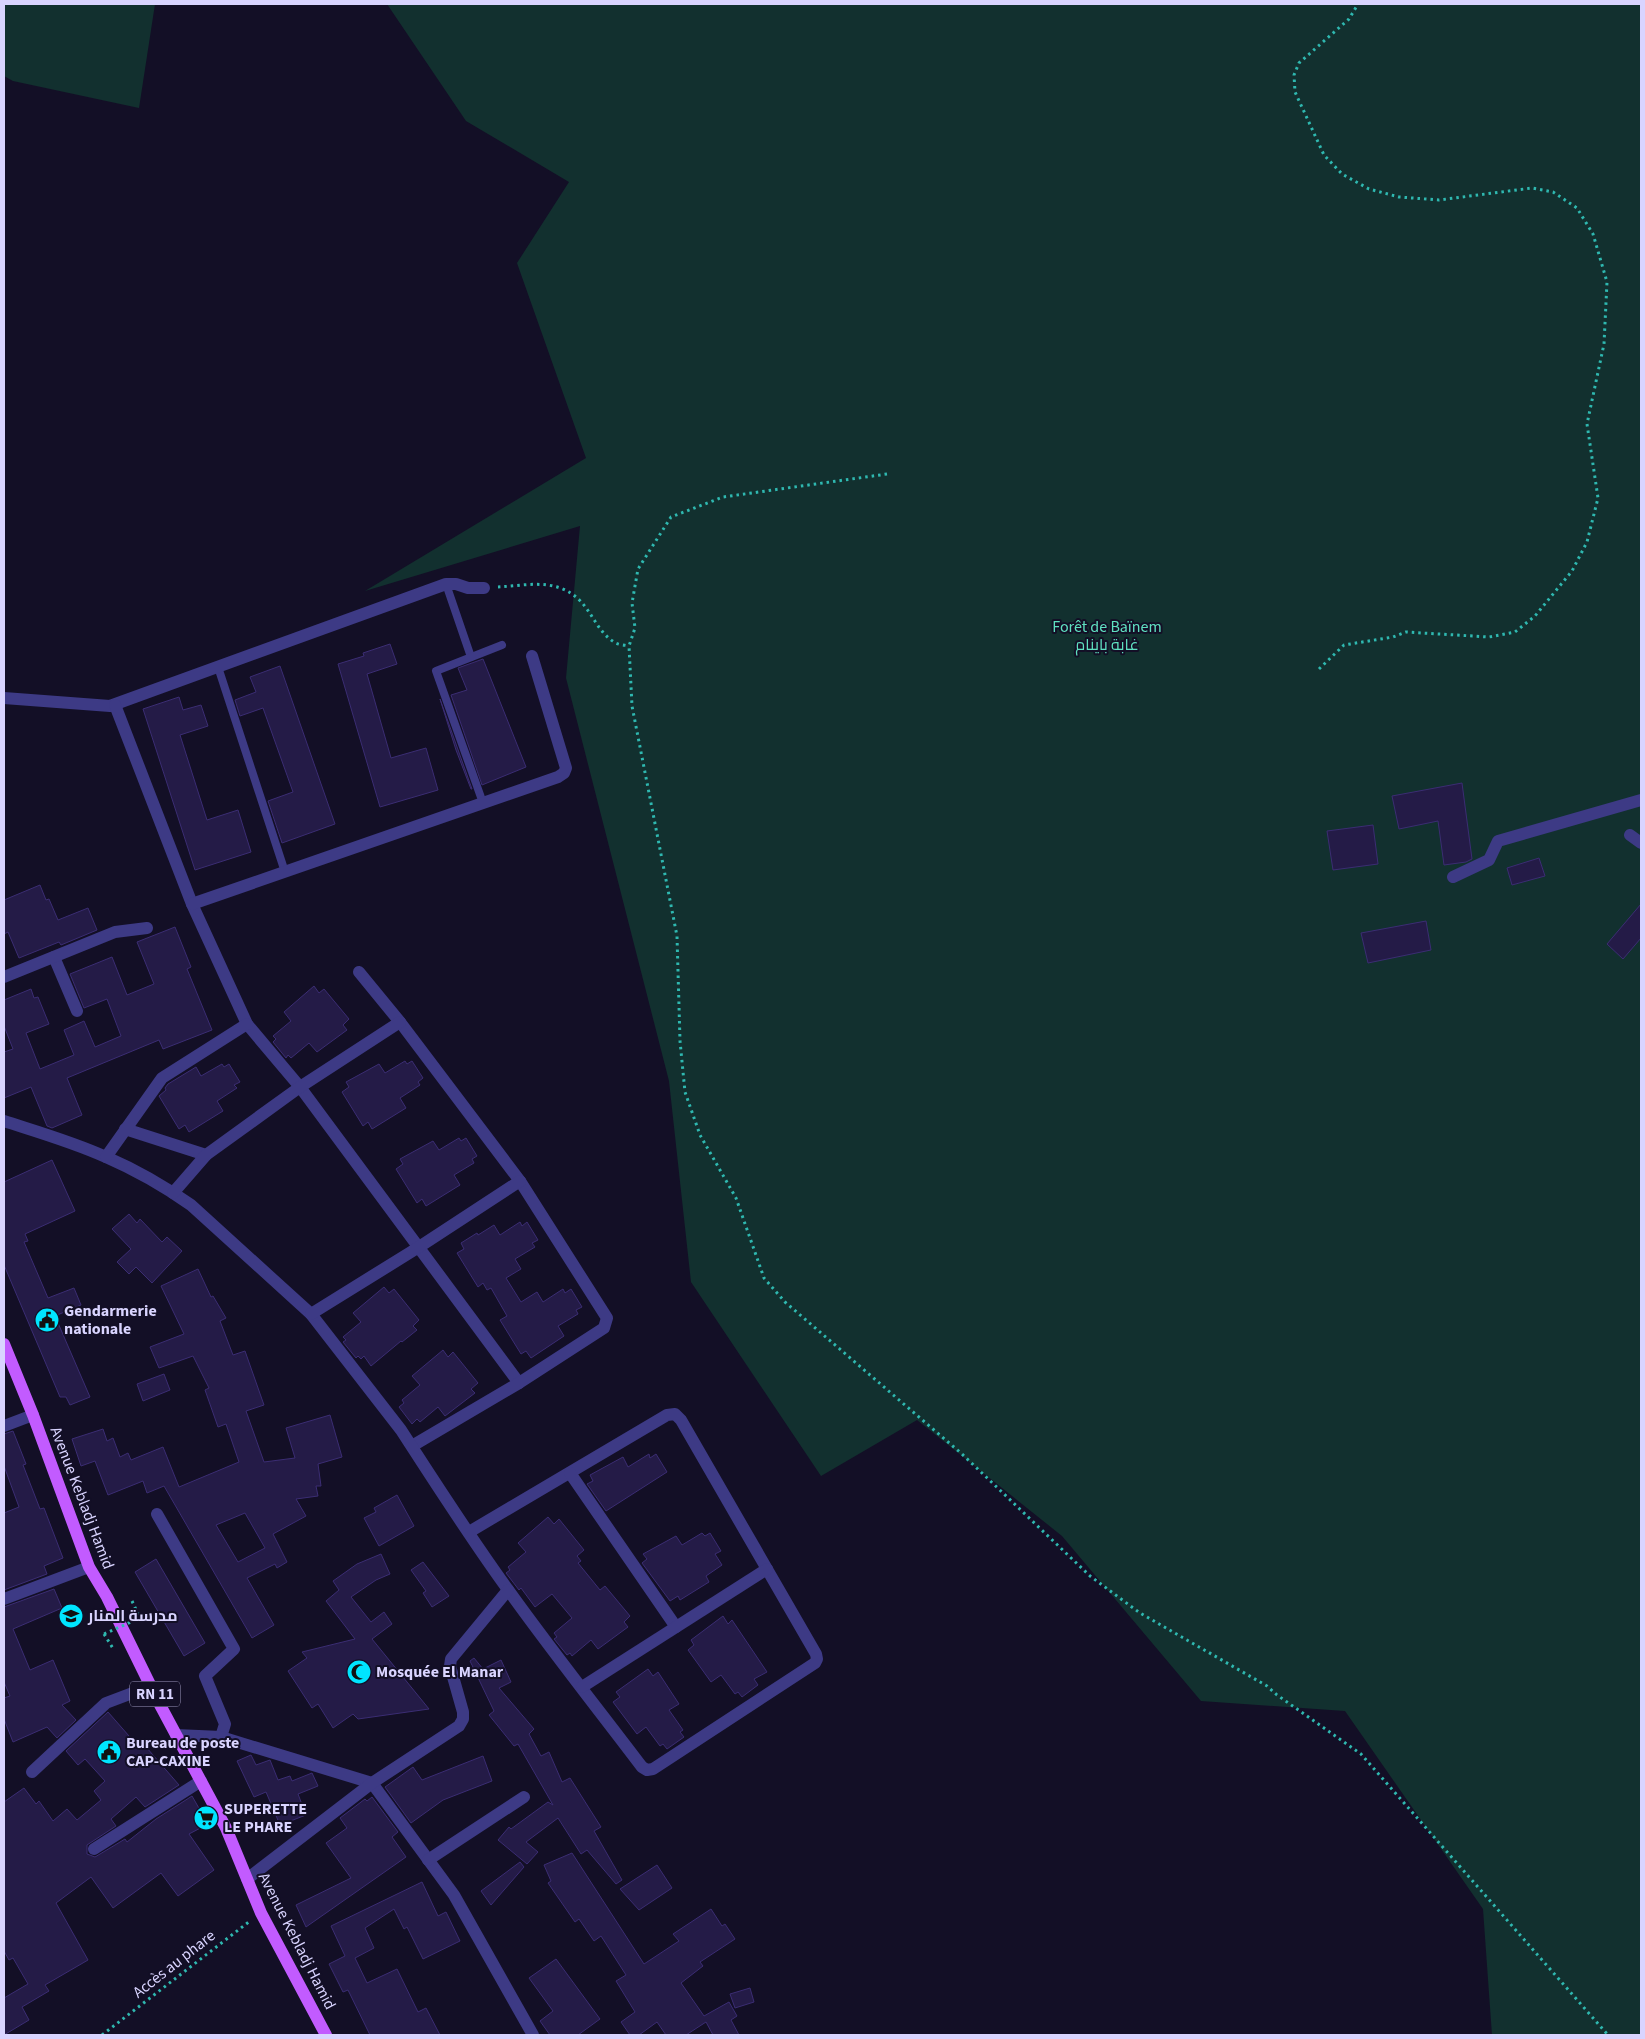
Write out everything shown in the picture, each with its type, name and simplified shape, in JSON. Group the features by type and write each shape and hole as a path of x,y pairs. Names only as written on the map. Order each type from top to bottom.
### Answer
{"main road":[{"name":"Avenue Kebladj Hamid","path":"4,1344 33,1415 89,1567 107,1597 176,1735 226,1828 261,1913 326,2035"}],"street":[{"path":"4,698 115,705 446,584 456,584 468,588 484,588"},
{"path":"192,904 558,777 564,773 566,768 532,656"},
{"path":"115,705 192,904 247,1024 300,1086 519,1383"},
{"path":"1453,877 1489,860 1498,841 1641,800"},
{"path":"1630,835 1641,843"},
{"path":"4,977 115,932 147,928"},
{"path":"54,957 77,1011"},
{"path":"359,972 400,1022 520,1181 607,1318 604,1328 519,1383 412,1446"},
{"path":"173,1193 206,1155 300,1086 400,1022"},
{"path":"106,1157 162,1078 247,1024"},
{"path":"4,1121 106,1157 138,1172 191,1204 310,1314 401,1430 412,1446 469,1532 508,1590 642,1767 647,1770 653,1768 815,1663 817,1659 816,1654 681,1420 675,1414 667,1415 469,1532"},
{"path":"125,1129 206,1155"},
{"path":"310,1314 520,1181"},
{"path":"4,1426 33,1415"},
{"path":"570,1473 676,1627"},
{"path":"157,1514 234,1649 205,1676 225,1724 221,1736"},
{"path":"4,1600 89,1567"},
{"path":"582,1688 767,1569"},
{"path":"247,1879 372,1783 459,1726 463,1719 463,1712 450,1666 451,1659 508,1590"},
{"path":"32,1772 106,1703 151,1686"},
{"path":"176,1735 221,1736 372,1783 454,1896 533,2035"},
{"path":"94,1849 201,1781"},
{"path":"428,1860 524,1797"}],"lane":[{"path":"446,584 471,657"},
{"path":"483,803 436,671 502,645"},
{"path":"218,667 285,872"}],"path":[{"path":"1318,669 1344,645 1406,632 1489,637 1514,632 1535,616 1572,571 1587,542 1598,498 1587,424 1604,344 1607,282 1593,234 1577,208 1553,192 1532,188 1439,200 1399,197 1369,188 1342,174 1324,155 1295,92 1294,74 1299,63 1349,19 1358,4"},
{"path":"887,474 722,497 671,517 638,569 632,603 635,628 629,646 632,706 677,936 680,1040 685,1092 700,1135 736,1198 764,1278 785,1302 962,1454 1090,1576 1140,1613 1268,1686 1277,1695 1361,1754 1608,2035"},
{"path":"484,588 535,585 559,587 580,599 599,626 615,643 629,646"},
{"path":"116,1652 104,1634 140,1618 132,1601"},
{"name":"Accès au phare","path":"102,2035 261,1913"}],"green space":[{"path":"4,4 155,4 139,108 13,81 4,76"},
{"name":"Forêt de Baïnem غابة باينام","path":"387,4 1641,4 1641,2035 1492,2035 1483,1909 1345,1711 1201,1701 1062,1536 917,1420 821,1476 691,1282 669,1081 566,678 580,526 365,591 586,458 517,263 569,182 466,121"}],"building":[{"path":"390,644 397,664 367,674 391,758 426,748 438,790 380,807 338,664 364,656 363,653"},
{"path":"483,659 526,767 482,785 451,695 467,690 458,668"},
{"path":"280,666 335,824 282,843 268,801 293,792 263,708 240,716 235,700 256,692 250,677"},
{"path":"179,697 183,710 201,705 208,726 180,735 207,820 238,810 251,852 195,870 143,709"},
{"path":"440,699 472,789 456,750"},
{"path":"1462,783 1472,859 1466,862 1444,865 1438,821 1399,829 1392,796"},
{"path":"1373,825 1378,864 1333,870 1327,831"},
{"path":"1539,858 1545,876 1512,885 1507,868"},
{"path":"40,885 46,900 49,899 58,920 88,908 97,930 61,945 59,942 19,958 8,932 4,934 4,900"},
{"path":"1641,904 1641,938 1623,959 1607,944"},
{"path":"1426,921 1431,950 1368,963 1361,933"},
{"path":"175,927 191,967 187,969 212,1030 163,1049 159,1040 67,1078 82,1115 52,1128 47,1126 31,1087 4,1098 4,1052 13,1049 4,1026 4,1000 31,989 34,998 38,997 49,1024 26,1033 40,1069 74,1055 64,1030 84,1021 95,1047 121,1036 107,999 84,1008 70,974 112,957 127,995 154,984 137,942"},
{"path":"314,986 319,993 324,989 349,1019 343,1025 347,1030 317,1052 309,1043 291,1058 288,1055 286,1058 273,1042 276,1039 273,1036 291,1021 284,1012"},
{"path":"405,1061 407,1064 412,1061 423,1078 418,1082 420,1085 400,1098 406,1108 372,1129 368,1122 363,1126 342,1092 349,1087 346,1082 379,1064 385,1073"},
{"path":"222,1064 224,1067 229,1064 240,1082 234,1085 237,1088 217,1101 223,1111 189,1132 185,1125 179,1129 159,1096 166,1090 165,1088 168,1084 196,1067 201,1076"},
{"path":"459,1138 461,1141 466,1138 477,1156 472,1159 474,1163 454,1175 460,1185 426,1206 422,1199 417,1203 396,1169 403,1164 400,1159 433,1141 439,1150"},
{"path":"52,1160 75,1211 25,1234 28,1241 24,1242 48,1298 74,1288 81,1305 55,1316 90,1397 70,1405 66,1397 60,1397 4,1265 4,1182"},
{"path":"129,1214 137,1223 140,1219 162,1242 167,1237 182,1251 152,1283 136,1267 129,1274 117,1262 131,1249 112,1229"},
{"path":"520,1222 522,1226 527,1222 538,1240 532,1243 535,1247 515,1259 521,1269 506,1278 521,1302 537,1292 543,1302 563,1289 565,1293 571,1289 582,1307 576,1310 578,1314 558,1326 564,1336 531,1358 526,1351 521,1354 500,1320 507,1316 491,1288 487,1290 483,1283 478,1287 457,1253 464,1249 461,1243 477,1233 478,1235 494,1225 500,1235"},
{"path":"198,1269 211,1297 213,1296 226,1318 220,1321 233,1355 245,1351 264,1405 246,1411 264,1462 295,1458 286,1428 330,1415 342,1457 318,1464 321,1486 316,1486 318,1496 296,1499 306,1516 273,1534 287,1562 277,1568 275,1564 247,1578 274,1625 252,1638 164,1486 147,1493 143,1481 108,1495 95,1461 81,1466 72,1439 103,1429 107,1441 113,1438 120,1457 128,1453 131,1460 163,1447 179,1487 239,1462 226,1424 218,1427 205,1390 209,1388 193,1356 159,1368 150,1347 184,1334 161,1286","holes":["245,1513 265,1548 238,1562 216,1525"]},
{"path":"384,1287 389,1293 394,1289 419,1320 413,1326 417,1330 371,1366 364,1356 361,1359 358,1356 356,1358 343,1342 346,1340 343,1337 361,1322 353,1313"},
{"path":"443,1350 448,1357 453,1352 478,1383 471,1389 475,1393 445,1416 438,1407 420,1422 417,1419 412,1424 399,1407 404,1403 402,1400 420,1385 412,1376"},
{"path":"164,1374 170,1390 143,1401 137,1384"},
{"path":"13,1431 26,1464 23,1465 40,1509 44,1508 63,1558 44,1566 47,1574 4,1590 4,1513 19,1507 4,1466 4,1434"},
{"path":"649,1454 650,1458 656,1454 667,1472 606,1511 587,1484 593,1481 590,1475 623,1457 628,1467"},
{"path":"397,1495 414,1526 379,1546 364,1518 376,1512 374,1508"},
{"path":"548,1517 554,1524 559,1519 584,1550 577,1556 581,1561 578,1563 600,1590 605,1586 630,1616 624,1622 628,1627 598,1649 591,1640 572,1656 570,1653 567,1655 554,1639 557,1637 554,1633 572,1618 552,1594 535,1607 521,1588 519,1590 506,1573 510,1570 508,1567 526,1552 518,1543"},
{"path":"702,1533 705,1536 710,1533 721,1551 715,1554 722,1565 706,1576 709,1582 680,1600 678,1596 670,1601 642,1563 647,1559 643,1554 676,1536 682,1545"},
{"path":"381,1554 390,1574 376,1580 351,1597 371,1622 384,1612 392,1624 372,1639 429,1709 358,1719 353,1714 333,1728 318,1704 312,1708 288,1671 307,1658 302,1652 355,1639 326,1601 339,1590 333,1581 357,1564"},
{"path":"156,1559 205,1643 184,1656 135,1572"},
{"path":"423,1562 449,1596 432,1607 423,1593 426,1591 411,1570"},
{"path":"54,1589 62,1608 13,1629 30,1670 53,1660 70,1701 62,1705 76,1720 57,1738 47,1727 13,1742 4,1719 4,1698 10,1696 4,1682 4,1607"},
{"path":"723,1616 728,1624 732,1620 767,1672 754,1679 758,1685 742,1697 738,1692 735,1694 721,1675 711,1682 688,1650 694,1645 691,1640"},
{"path":"474,1658 483,1669 501,1660 511,1682 499,1688 534,1729 529,1734 541,1756 549,1752 562,1782 570,1778 601,1827 594,1831 622,1880 616,1884 587,1850 581,1854 558,1818 526,1842 538,1852 527,1864 498,1840 509,1827 511,1829 548,1802 553,1805 518,1744 514,1746 489,1715 494,1711 470,1661"},
{"path":"648,1669 653,1676 658,1672 679,1704 669,1710 683,1730 680,1732 684,1737 667,1749 663,1744 660,1746 646,1727 637,1734 613,1702 620,1697 616,1692"},
{"path":"108,1712 136,1744 140,1740 179,1785 145,1807 136,1797 111,1819 116,1826 87,1845 87,1854 95,1857 125,1839 127,1842 156,1819 192,1796 208,1824 189,1834 214,1870 178,1896 161,1873 113,1908 91,1877 56,1903 88,1960 45,1985 49,1991 22,2007 29,2020 4,2035 4,1998 28,1984 13,1958 9,1960 4,1951 4,1802 24,1788 36,1804 39,1801 53,1821 67,1809 77,1820 101,1800 94,1791 105,1781 85,1759 78,1765 66,1751"},
{"path":"251,1755 256,1765 270,1760 278,1780 290,1776 292,1781 312,1773 318,1786 298,1794 306,1815 280,1825 266,1792 254,1797 237,1761"},
{"path":"483,1756 492,1781 443,1800 411,1823 385,1787 413,1767 422,1780"},
{"path":"372,1797 398,1832 392,1837 406,1857 306,1927 296,1905 351,1878 326,1843 347,1828 340,1818 365,1799 367,1801"},
{"path":"572,1853 644,1964 679,1941 673,1934 711,1909 722,1926 725,1924 735,1939 700,1962 703,1966 681,1983 704,2016 729,2002 737,2016 731,2020 739,2035 713,2035 706,2022 686,2035 666,2035 657,2022 639,2035 630,2035 621,2022 635,2012 616,1981 626,1975 601,1936 594,1941 579,1919 575,1922 548,1883 551,1881 544,1865"},
{"path":"520,1862 524,1867 491,1905 481,1891"},
{"path":"657,1865 672,1888 639,1910 620,1889"},
{"path":"422,1882 438,1916 446,1912 460,1941 423,1959 407,1927 404,1929 394,1909 365,1928 374,1948 355,1958 367,1983 397,1969 418,2012 426,2008 440,2035 370,2035 348,1990 343,1992 329,1964 345,1956 331,1926"},
{"path":"556,1959 600,2019 578,2035 550,2035 540,2021 553,2011 529,1978"},
{"path":"750,1988 754,2002 735,2008 730,1994"}],"place":[{"name":"Gendarmerie nationale","path":"47,1320"},
{"name":"مدرسة المنار","path":"71,1616"},
{"name":"Mosquée El Manar","path":"359,1672"},
{"name":"Bureau de poste CAP-CAXINE","path":"109,1752"},
{"name":"SUPERETTE LE PHARE","path":"206,1818"}]}
